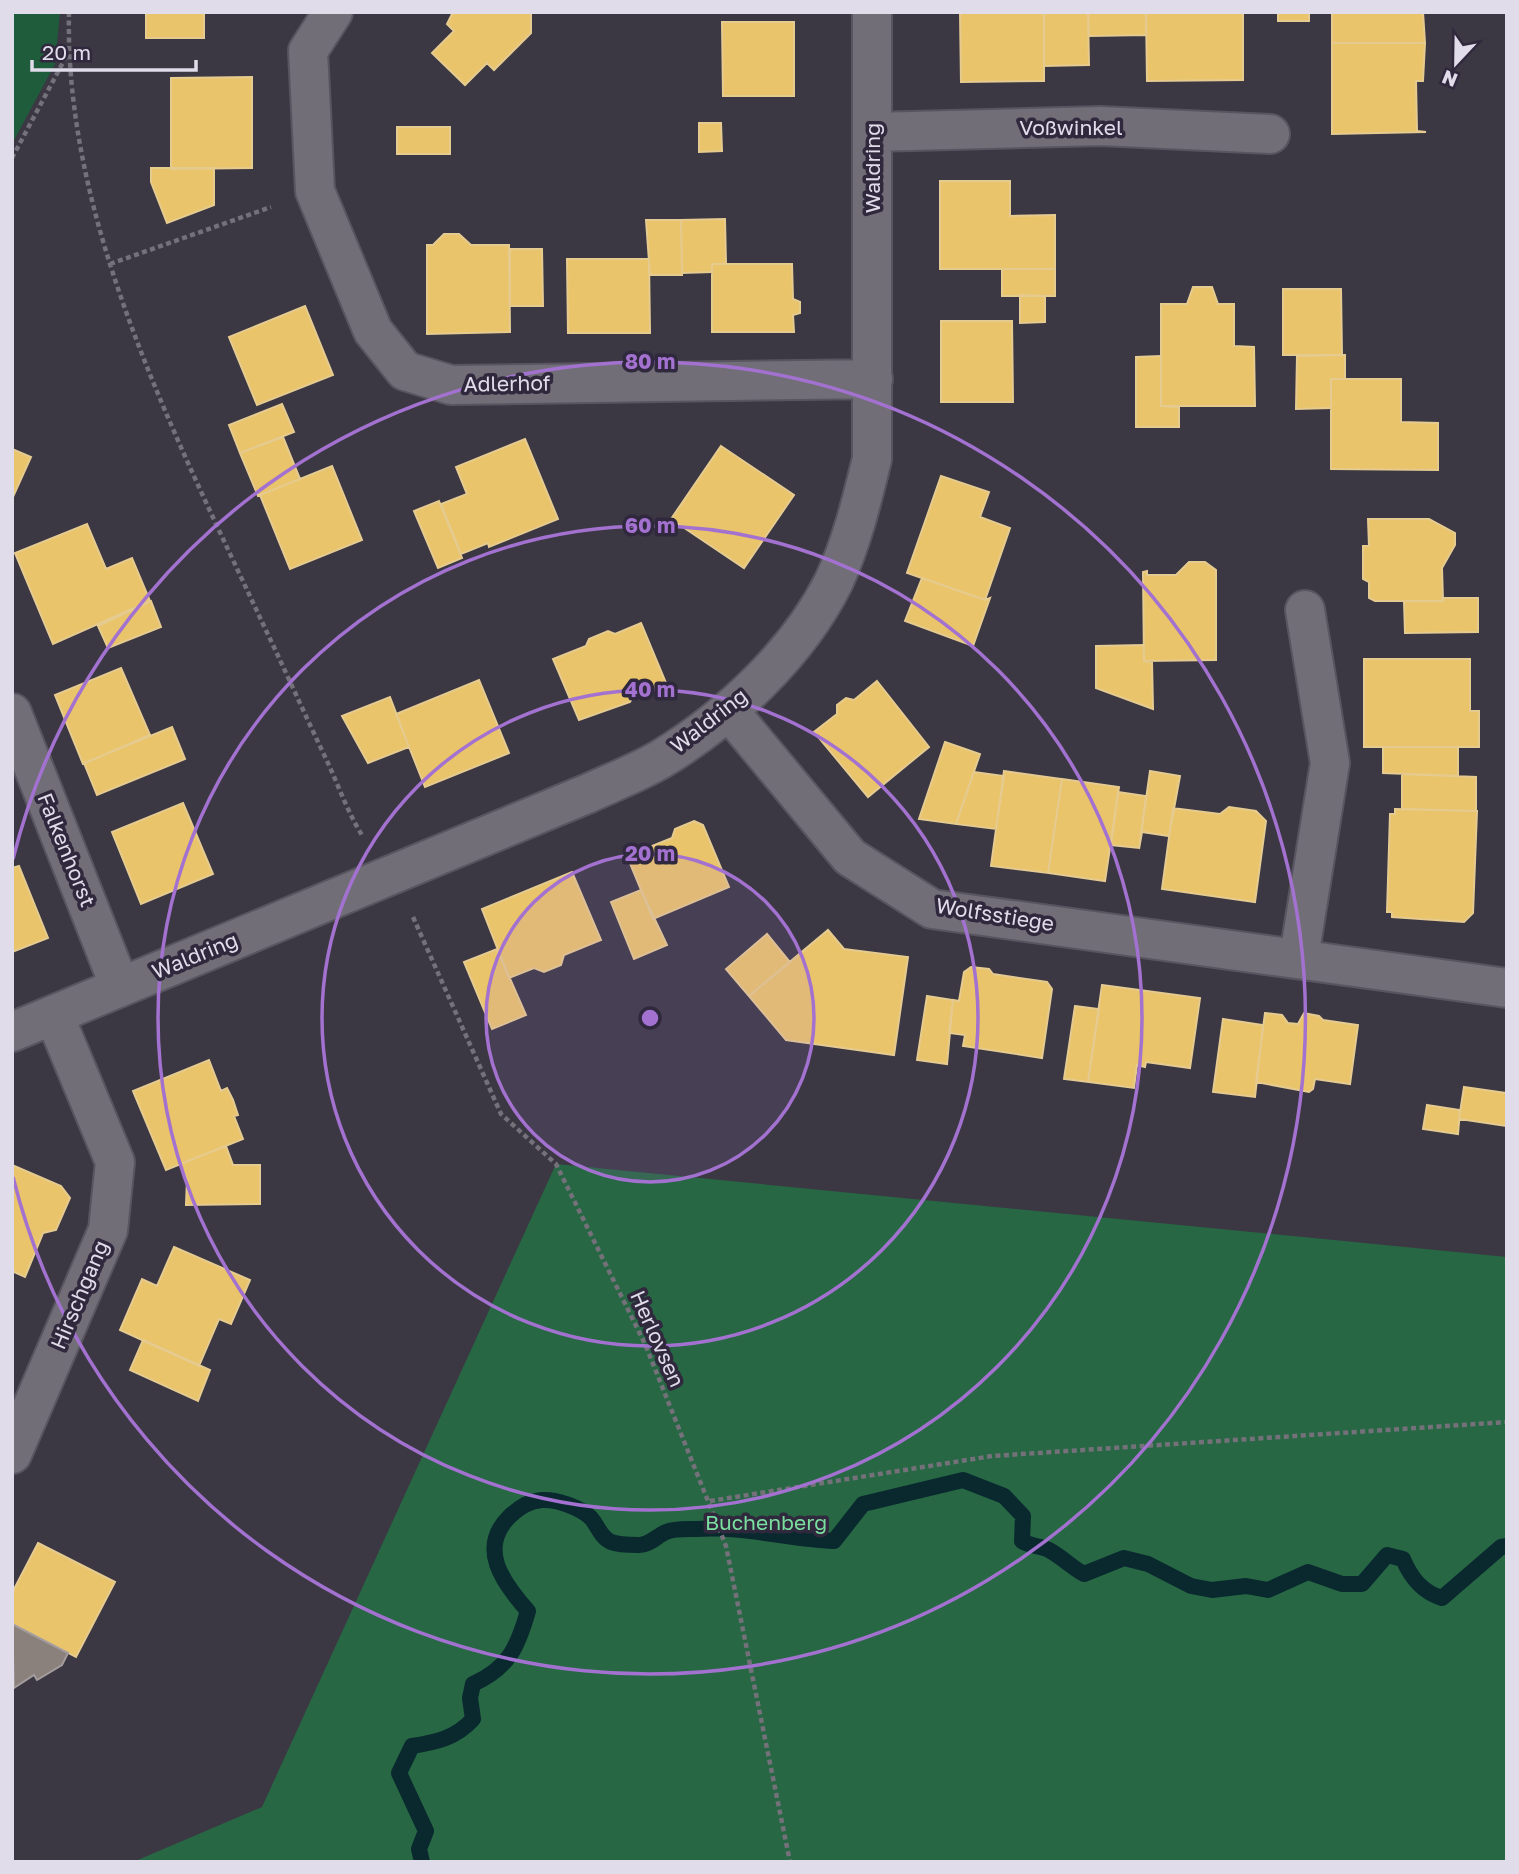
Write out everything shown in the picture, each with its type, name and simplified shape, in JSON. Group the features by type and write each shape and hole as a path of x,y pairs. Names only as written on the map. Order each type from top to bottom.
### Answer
{"street":[{"name":"Adlerhof","path":"333,12 308,51 315,191 373,331 405,371 451,385 873,379"},
{"name":"Waldring","path":"12,1031 589,793 660,760 729,711 789,649 833,582 857,522 872,459 872,12"},
{"name":"Voßwinkel","path":"872,132 1100,126 1270,134"},
{"path":"1298,957 1330,763 1305,610"},
{"name":"Wolfsstiege","path":"729,711 849,857 932,909 1298,957 1507,988"},
{"name":"Falkenhorst","path":"12,713 120,987"},
{"name":"Hirschgang","path":"12,1454 108,1230 115,1163 54,1014"}],"path":[{"name":"Herlovsen","path":"69,12 68,52 86,185 110,264 143,355 219,529 359,830 411,913 501,1114 556,1164 645,1344 710,1501 726,1546 790,1862"},
{"path":"12,158 68,52"},
{"path":"110,264 315,191"},
{"path":"710,1501 992,1456 1507,1422"}],"green space":[{"path":"12,12 60,12 55,64 12,144"},
{"name":"Buchenberg","path":"556,1164 1507,1257 1507,1862 133,1862 262,1807"}],"building: Wohnen":[{"path":"146,12 204,12 204,38 146,38"},
{"path":"453,12 531,12 531,33 494,70 487,63 465,85 432,53 454,31 447,24"},
{"path":"960,12 1044,12 1044,81 961,82"},
{"path":"1044,12 1088,12 1089,65 1044,66"},
{"path":"1088,12 1146,12 1146,35 1089,36"},
{"path":"1146,12 1243,12 1243,80 1147,81"},
{"path":"1278,12 1309,12 1309,21 1278,21"},
{"path":"1332,12 1423,12 1425,43 1332,43"},
{"path":"722,22 794,22 794,96 723,96"},
{"path":"1332,43 1425,43 1423,81 1416,81 1417,131 1426,132 1332,134"},
{"path":"252,77 252,168 171,169 171,78"},
{"path":"699,123 721,123 722,151 699,152"},
{"path":"397,127 450,127 450,154 397,154"},
{"path":"151,168 214,168 214,205 167,223 151,182"},
{"path":"940,181 1010,181 1010,216 1055,215 1055,269 940,269"},
{"path":"725,219 726,264 712,264 712,272 682,273 681,220"},
{"path":"646,220 681,220 682,275 650,275"},
{"path":"444,234 459,234 471,245 509,245 510,332 427,334 427,245 433,245"},
{"path":"510,249 542,249 543,306 510,306"},
{"path":"567,259 649,259 650,333 568,333"},
{"path":"712,264 792,264 793,299 800,302 800,313 793,315 794,332 712,332"},
{"path":"1002,269 1055,269 1055,296 1002,296"},
{"path":"1193,287 1212,287 1218,304 1234,304 1234,346 1254,347 1255,406 1161,406 1161,304 1187,304"},
{"path":"1283,289 1341,289 1342,355 1283,355"},
{"path":"1020,295 1045,296 1045,322 1020,323"},
{"path":"305,306 333,375 257,405 229,337"},
{"path":"941,321 1012,321 1013,402 941,402"},
{"path":"1345,355 1345,379 1331,379 1331,408 1296,409 1297,356"},
{"path":"1161,356 1161,406 1179,407 1179,427 1136,427 1136,357"},
{"path":"1331,379 1401,379 1401,422 1438,423 1438,470 1331,469"},
{"path":"282,404 294,432 240,453 229,425"},
{"path":"283,437 300,479 258,496 240,453"},
{"path":"525,439 558,519 489,547 488,543 461,554 441,504 467,494 456,467"},
{"path":"721,446 794,495 744,568 671,519"},
{"path":"12,449 31,457 12,499"},
{"path":"332,466 362,540 290,569 260,495"},
{"path":"941,476 989,492 980,517 1010,528 985,600 907,573"},
{"path":"439,501 462,558 438,568 414,511"},
{"path":"1368,519 1429,519 1455,533 1455,545 1442,568 1443,601 1375,601 1369,598 1369,582 1363,579 1363,546 1369,546"},
{"path":"87,524 106,569 132,558 150,601 53,644 15,553"},
{"path":"1189,562 1205,562 1216,570 1216,660 1144,661 1143,572 1147,571 1147,575 1176,575"},
{"path":"922,578 985,600 990,598 973,646 905,621"},
{"path":"1442,598 1478,598 1478,632 1405,633 1404,601 1443,601"},
{"path":"151,601 161,627 108,648 98,626"},
{"path":"641,623 666,683 632,698 630,702 579,720 553,659 586,646 589,639 608,631 615,634"},
{"path":"1144,645 1144,661 1152,662 1153,709 1096,688 1096,646"},
{"path":"1364,659 1470,659 1470,711 1479,711 1479,747 1364,747"},
{"path":"121,668 150,735 83,764 55,695"},
{"path":"479,680 509,753 425,787 396,714"},
{"path":"877,681 929,747 868,797 814,732 837,714 837,705 846,698 854,700"},
{"path":"390,697 409,747 368,763 342,716"},
{"path":"172,727 185,759 97,795 84,763"},
{"path":"945,742 980,754 956,824 919,819"},
{"path":"1383,747 1458,747 1458,776 1383,773"},
{"path":"1004,771 1062,779 1048,873 991,866"},
{"path":"1150,771 1180,776 1169,836 1142,832 1139,849"},
{"path":"974,772 1004,776 996,829 956,824"},
{"path":"1402,774 1476,777 1476,811 1402,809"},
{"path":"1062,779 1119,787 1105,881 1048,873"},
{"path":"1118,792 1146,796 1139,848 1111,845"},
{"path":"183,803 213,874 141,904 112,832"},
{"path":"1229,807 1256,811 1266,821 1255,902 1162,889 1173,808 1220,814"},
{"path":"1395,809 1477,811 1473,913 1464,922 1392,917 1392,912 1387,912 1390,814 1395,814"},
{"path":"694,821 703,825 729,887 653,919 627,856 672,838 675,829"},
{"path":"19,866 48,938 12,952 12,868"},
{"path":"572,872 601,940 564,955 561,965 544,972 534,968 509,978 482,909"},
{"path":"641,890 667,945 634,959 611,902"},
{"path":"828,930 844,949 908,957 894,1055 786,1040 749,996"},
{"path":"767,934 790,962 749,996 726,969"},
{"path":"497,949 526,1015 492,1029 464,962"},
{"path":"971,967 989,969 993,974 1047,982 1052,989 1042,1058 963,1046 965,1035 949,1033 953,1000 959,1001 964,972"},
{"path":"1102,985 1200,998 1190,1068 1146,1062 1145,1067 1137,1065 1134,1088 1088,1082"},
{"path":"927,996 953,1000 947,1064 917,1060"},
{"path":"1075,1006 1099,1009 1088,1082 1064,1079"},
{"path":"1265,1013 1282,1015 1288,1023 1298,1024 1304,1013 1319,1016 1323,1020 1358,1025 1350,1084 1315,1079 1313,1089 1309,1092 1256,1082"},
{"path":"1223,1019 1263,1025 1255,1097 1213,1092"},
{"path":"209,1060 221,1091 227,1088 233,1100 238,1115 234,1116 243,1139 166,1170 133,1091"},
{"path":"1464,1087 1507,1093 1507,1126 1459,1119"},
{"path":"1427,1105 1460,1110 1458,1134 1423,1129"},
{"path":"226,1146 233,1165 260,1165 260,1204 186,1205 187,1179 180,1164"},
{"path":"12,1165 61,1186 70,1198 56,1230 43,1233 25,1277 12,1271"},
{"path":"174,1247 250,1280 231,1324 219,1319 199,1366 120,1330 142,1279 157,1286"},
{"path":"143,1340 210,1370 198,1401 130,1370"},
{"path":"38,1543 115,1582 76,1657 12,1624 12,1593"}],"building: Industrie":[{"path":"12,1624 68,1653 62,1665 37,1680 34,1675 14,1688"}],"waterway":[{"path":"422,1862 419,1849 426,1831 399,1773 412,1746 446,1738 460,1731 473,1719 470,1698 473,1684 504,1663 516,1645 528,1611 510,1589 497,1565 495,1540 500,1528 510,1516 533,1502 555,1501 575,1508 587,1514 608,1540 621,1544 642,1545 666,1532 686,1529 733,1529 834,1541 863,1504 963,1480 1004,1496 1023,1516 1022,1541 1049,1550 1084,1574 1124,1558 1148,1564 1191,1586 1212,1590 1246,1586 1268,1590 1308,1572 1342,1584 1362,1584 1387,1555 1403,1559 1418,1583 1442,1598 1501,1547 1507,1546"}]}
